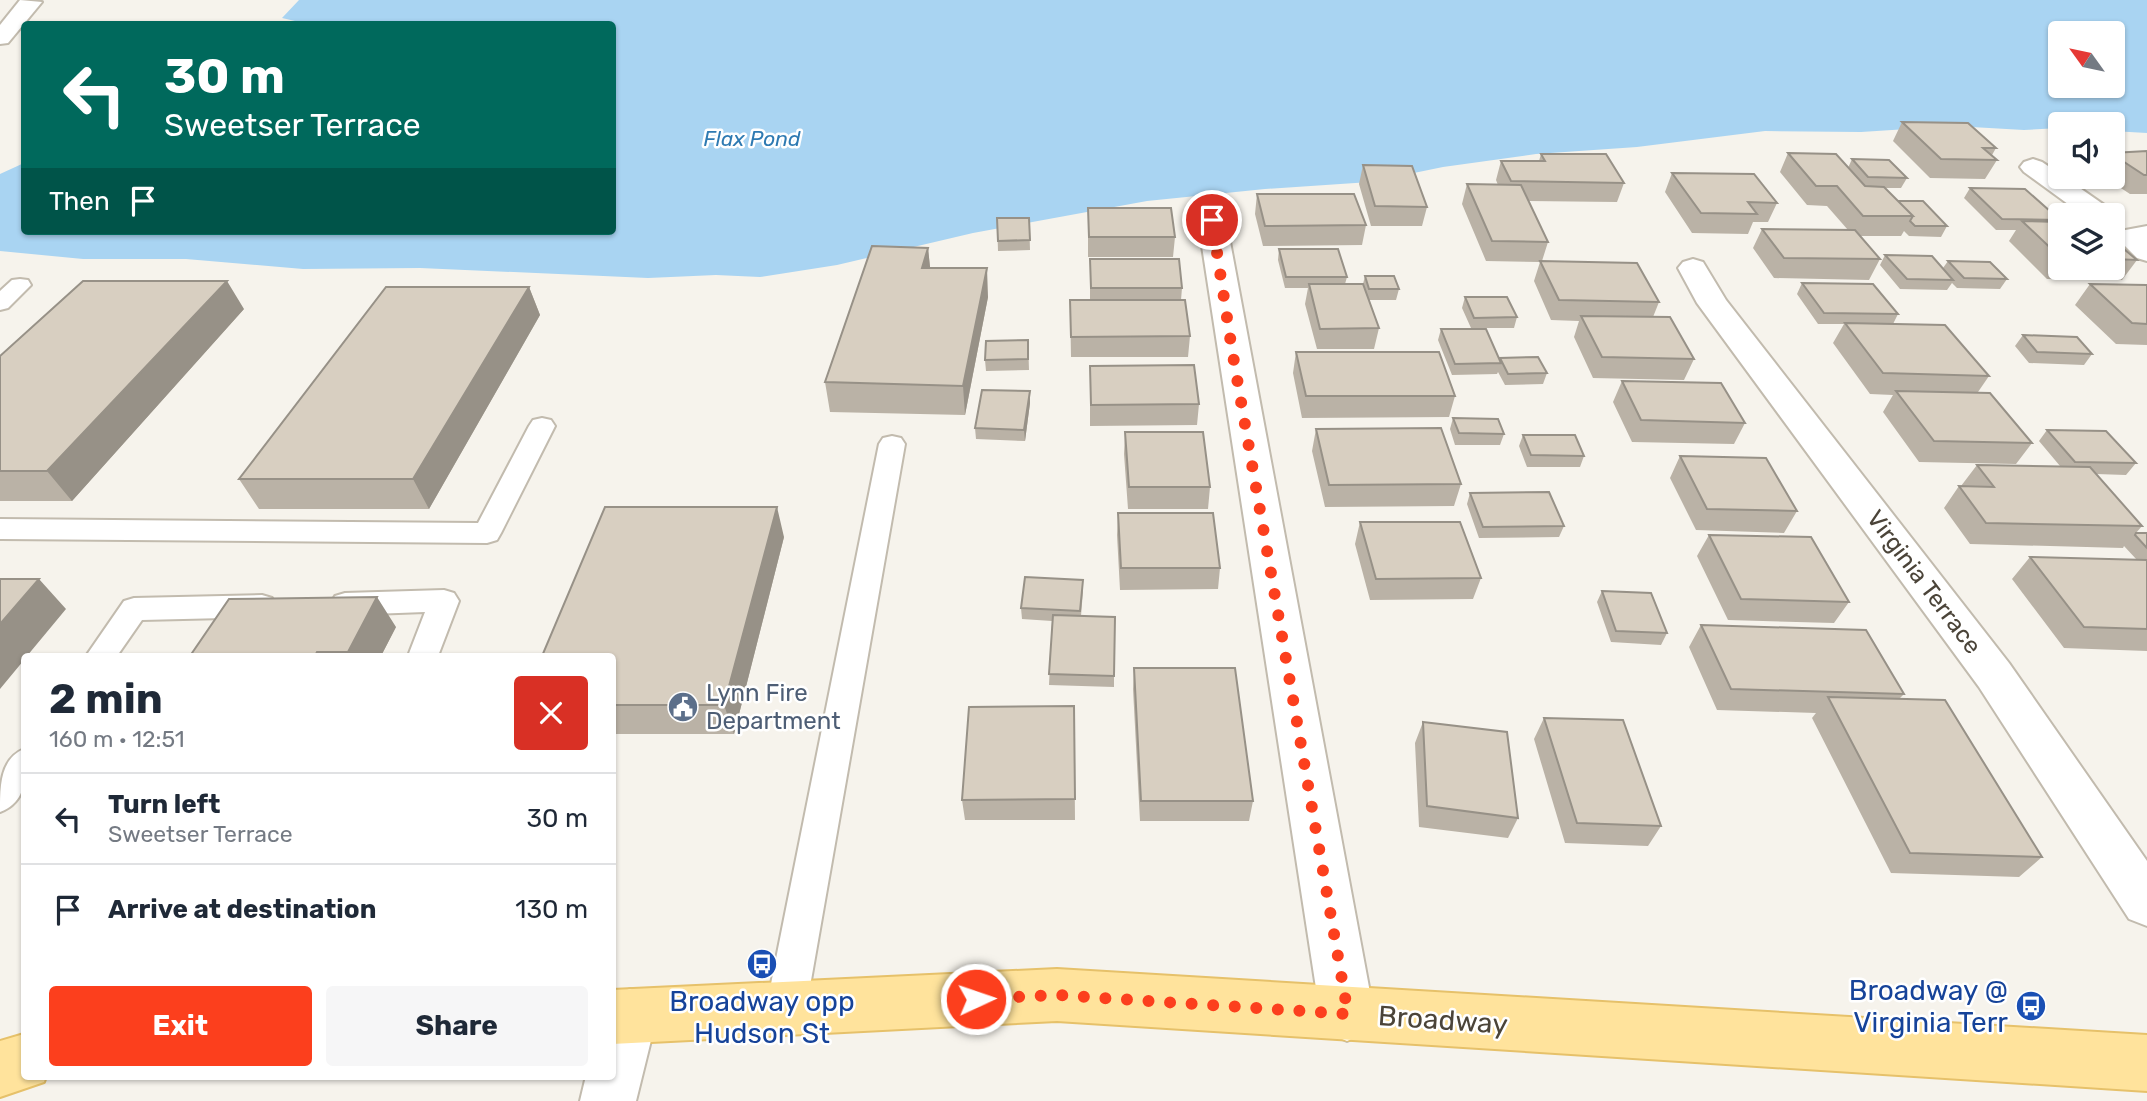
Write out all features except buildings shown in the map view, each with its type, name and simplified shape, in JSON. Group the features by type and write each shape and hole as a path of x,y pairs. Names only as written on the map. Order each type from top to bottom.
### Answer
{"main road":[{"name":"Broadway","path":"621,1016 1057,995 2147,1063"},
{"path":"0,1057 21,1055"},
{"path":"0,1069 21,1063"}],"street":[{"path":"0,38 32,2 30,0"},
{"path":"2033,167 2083,203"},
{"path":"1212,220 1232,350 1348,1014"},
{"name":"Virginia Terrace","path":"1693,268 1712,303 1994,675 2147,903"},
{"path":"616,1049 621,1016"},
{"path":"608,1101 611,1080"}],"lane":[{"path":"0,303 20,285"},
{"path":"0,529 487,533 542,426"},
{"path":"786,1009 892,444"},
{"path":"103,653 134,610 444,601 424,653"},
{"path":"0,797 21,767"}],"water":[{"name":"Flax Pond","path":"299,0 2147,0 2147,133 2125,132 2125,112 2048,112 2048,129 1954,126 1861,132 1765,131 1637,147 1536,154 1443,167 1370,182 1147,201 973,233 837,265 760,277 716,275 648,278 420,268 303,269 186,259 83,259 0,251 0,174 21,164 21,235 616,235 616,21 295,21 282,18"}],"place":[{"name":"Lynn Fire Department","path":"683,707"},
{"name":"Broadway opp Hudson St","path":"762,964"},
{"name":"Broadway @ Virginia Terr","path":"2031,1006"}],"route":[{"path":"976,999 1057,995 1348,1014 1232,350 1212,220"}]}
